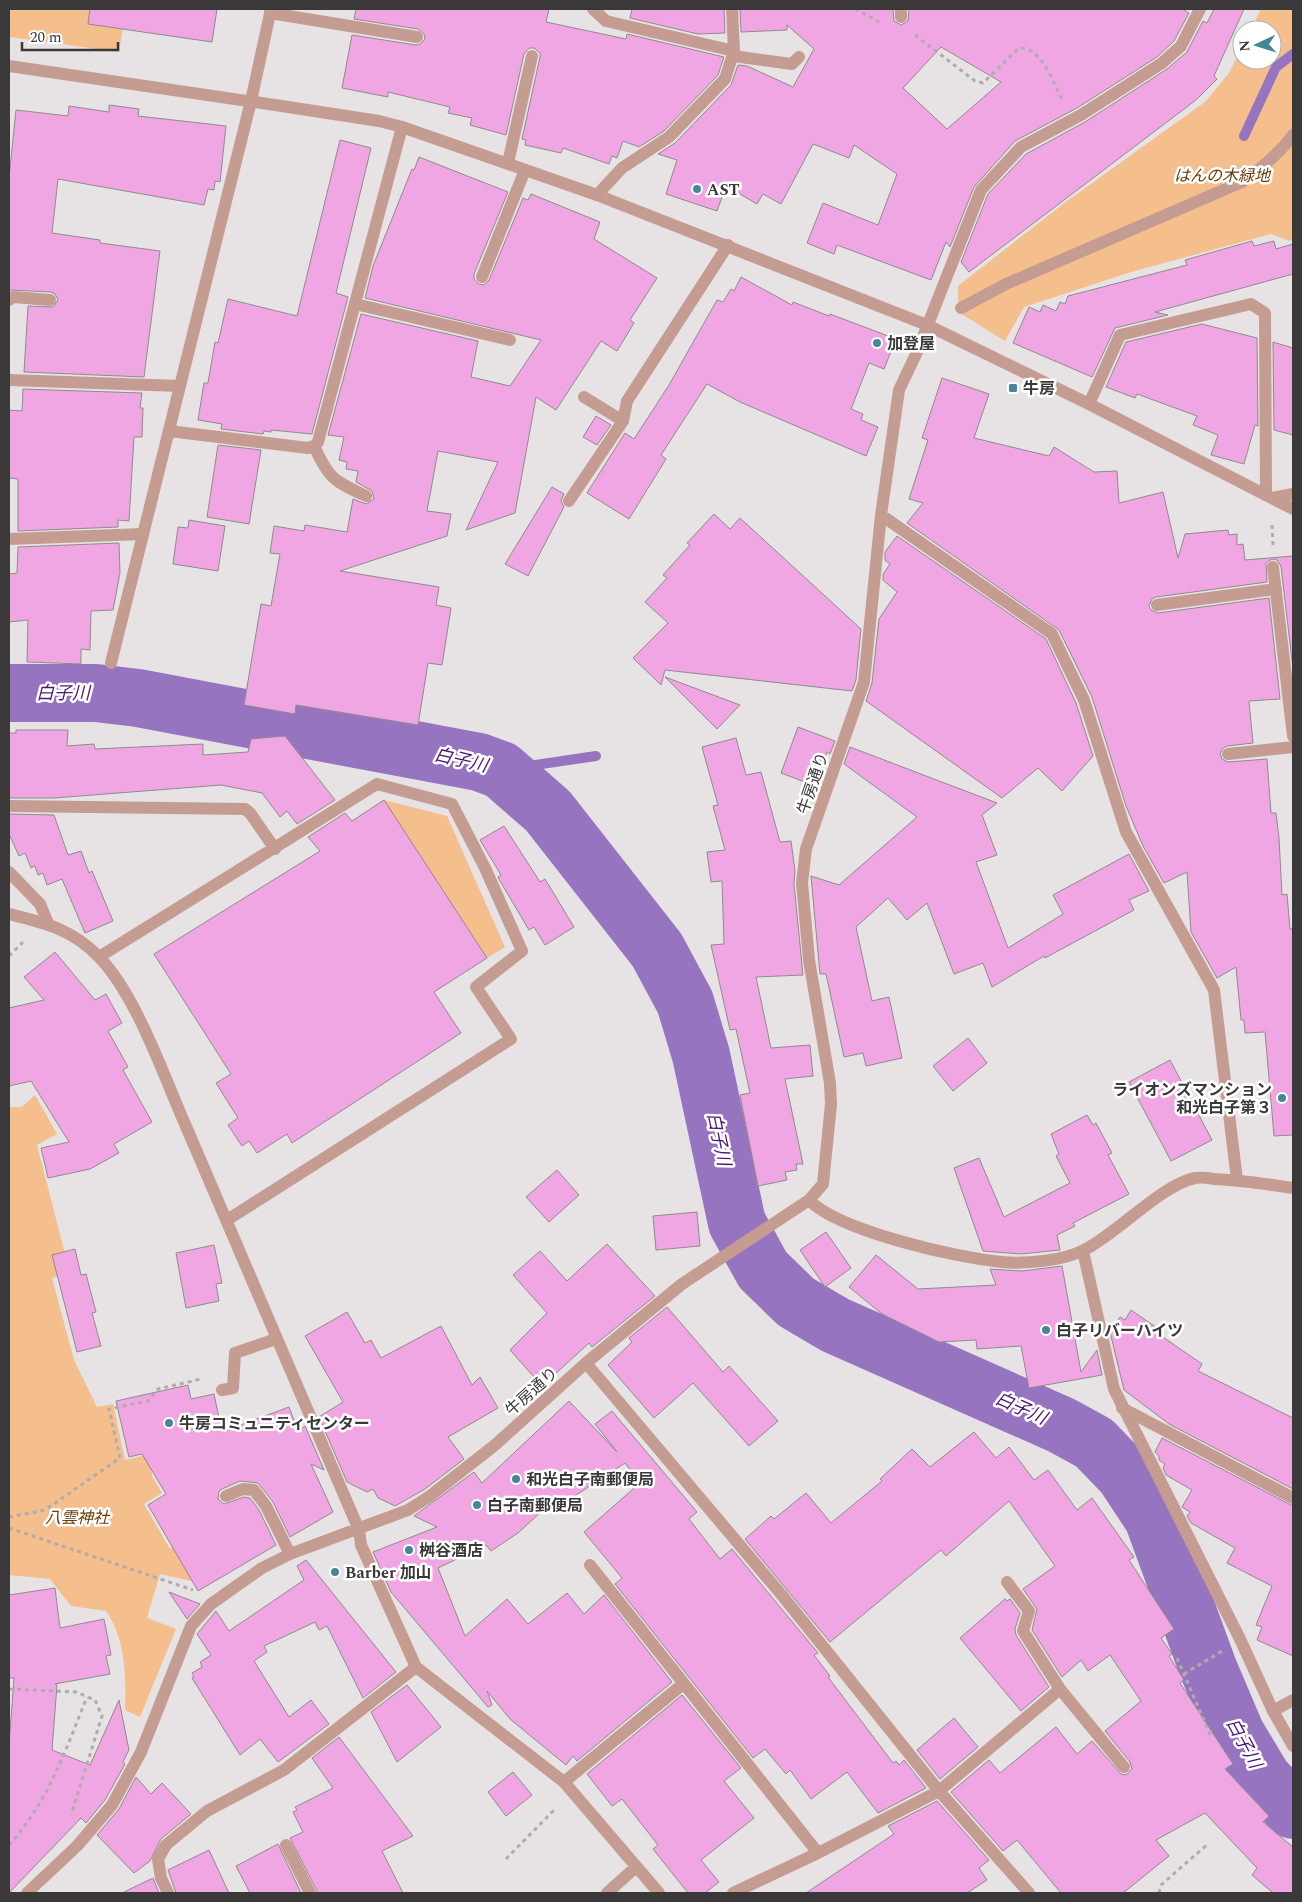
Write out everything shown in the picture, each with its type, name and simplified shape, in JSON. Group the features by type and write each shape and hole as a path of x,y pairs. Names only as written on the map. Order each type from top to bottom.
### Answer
{"street":[{"path":"593,9 606,21 734,54 792,64 799,57"},
{"path":"597,195 622,168 668,137 725,79 734,54 732,9"},
{"name":"牛房通り","path":"27,1893 77,1846 112,1805 141,1752 192,1626 211,1604 262,1568 290,1554 359,1530 408,1510 430,1496 495,1445 586,1363 682,1284 715,1260 809,1200 823,1184 831,1104 830,1083 809,960 802,883 806,849 864,682 881,515 899,390 928,325 981,190 1021,147 1073,119 1162,64 1180,46 1200,9"},
{"path":"111,663 251,101 270,11 417,37"},
{"path":"508,164 532,56"},
{"path":"9,66 251,101 379,121 402,127 597,195 928,325 1089,404 1293,509"},
{"path":"168,431 308,448 318,442 402,127"},
{"path":"961,308 1006,284 1242,182 1264,167 1285,147 1293,135"},
{"path":"482,277 525,170"},
{"path":"570,501 623,421 627,401 728,245"},
{"path":"9,300 13,297 50,300"},
{"path":"355,304 510,340"},
{"path":"1089,404 1120,335 1251,304 1265,313 1269,497"},
{"path":"9,380 180,386"},
{"path":"584,396 623,421"},
{"path":"314,446 323,466 335,481 366,496"},
{"path":"1269,497 1293,494"},
{"path":"881,515 1052,634 1084,700 1126,832 1214,990 1237,1180"},
{"path":"9,539 143,534"},
{"path":"1273,566 1293,736"},
{"path":"1157,605 1276,589"},
{"path":"1228,754 1293,747"},
{"path":"99,957 377,784 452,804 485,868 522,952 476,987 511,1039 227,1220"},
{"path":"9,806 245,809 250,813 274,849"},
{"path":"9,872 40,904 48,923"},
{"path":"9,914 48,923 69,933 99,957 128,997 227,1220 276,1340 359,1530 361,1545 416,1667 564,1782 659,1893"},
{"path":"809,1200 817,1208 837,1219 917,1246 1002,1262 1041,1262 1083,1251 1168,1190 1195,1178 1237,1180 1293,1188"},
{"path":"1083,1251 1114,1389 1122,1408 1173,1503 1273,1712 1293,1746"},
{"path":"222,1390 233,1388 235,1353 276,1340"},
{"path":"586,1363 781,1594 939,1791 1023,1891"},
{"path":"1122,1408 1293,1498"},
{"path":"226,1496 242,1489 254,1490 266,1506 290,1554"},
{"path":"590,1566 818,1854"},
{"path":"1007,1582 1029,1611 1022,1631 1060,1689 1124,1767"},
{"path":"168,1893 158,1859 166,1845 206,1810 284,1770 416,1667"},
{"path":"564,1782 683,1684"},
{"path":"733,1893 818,1854 939,1791 1060,1689"},
{"path":"1273,1712 1293,1700"},
{"path":"286,1845 310,1893"},
{"path":"607,1893 636,1867"}],"path":[{"path":"901,13 908,31 975,80 983,83 1019,48 1027,49 1037,56 1073,119"},
{"path":"1269,497 1273,566"},
{"path":"9,1517 45,1510 120,1458 109,1409 148,1401 158,1389 206,1378"},
{"path":"9,1528 196,1591"},
{"path":"1185,1672 1224,1649"},
{"path":"1177,1658 1185,1672 1212,1739"},
{"path":"9,1689 76,1692 95,1700 102,1716 69,1824 77,1846"},
{"path":"9,1845 25,1827 51,1785 87,1697"},
{"path":"506,1859 572,1792"},
{"path":"1159,1893 1161,1886 1208,1843"}],"green space":[{"path":"9,9 126,9 119,52 9,37"},
{"name":"はんの木緑地","path":"1261,9 1293,9 1293,239 1289,241 1271,234 1131,272 1024,307 1005,341 958,312 958,286 1063,204 1205,102 1232,67 1232,70 1282,70 1282,20 1256,20"},
{"path":"384,800 447,816 505,947 487,958"},
{"name":"八雲神社","path":"35,1095 57,1134 37,1145 70,1273 52,1278 74,1360 97,1407 113,1404 125,1460 151,1454 152,1476 162,1493 144,1504 170,1549 180,1543 192,1581 160,1574 147,1618 176,1629 140,1717 125,1710 125,1672 121,1646 113,1622 106,1611 71,1606 50,1579 9,1575 9,1107 22,1107"}],"building":[{"path":"90,9 217,9 212,42 88,24"},
{"path":"356,9 549,9 546,22 626,39 627,34 724,57 718,75 664,131 639,147 623,141 617,158 612,156 609,164 563,148 561,153 525,145 526,140 522,139 540,57 540,53 534,48 529,48 524,54 506,135 470,125 472,118 448,113 450,107 388,92 388,97 342,88 352,35 416,45 425,39 424,34 418,29 354,19"},
{"path":"632,9 724,9 725,33 698,34 630,18"},
{"path":"740,9 893,9 894,21 901,25 908,21 909,9 1182,9 1189,13 1174,41 1157,57 1077,108 1015,141 974,187 950,247 946,242 931,280 837,245 834,254 807,243 823,203 878,225 897,174 854,145 849,158 813,144 781,204 763,194 757,204 726,186 717,211 666,194 677,160 658,154 675,143 731,85 738,65 747,66 793,87 814,49 787,25 787,30 741,32","holes":["941,47 1001,82 947,129 903,88"]},
{"path":"1214,9 1244,9 1239,20 1232,20 1232,36 1214,76 1217,79 1196,100 969,272 961,262 988,194 1026,154 1085,122 1167,69 1187,52 1203,21 1207,23"},
{"path":"109,105 139,109 138,116 226,126 220,182 215,181 214,190 208,189 204,205 58,179 52,233 100,240 100,243 160,251 144,377 24,372 28,306 53,307 58,300 55,294 51,292 9,290 9,178 16,110 68,116 69,106 109,112"},
{"path":"340,140 371,148 336,293 348,297 312,434 271,430 271,432 264,431 263,434 221,429 222,424 198,420 204,383 208,383 215,342 218,343 228,299 297,316"},
{"path":"419,157 508,192 474,274 474,279 479,284 484,285 489,280 523,198 528,200 531,194 600,222 594,239 657,278 630,320 634,323 617,351 601,341 556,410 536,397 515,513 466,530 498,462 438,451 427,511 451,514 447,536 340,571 439,587 436,605 451,608 442,665 428,663 418,725 296,705 295,714 244,705 261,604 271,606 280,554 270,553 274,526 304,531 305,525 347,532 353,499 366,504 374,499 372,491 356,482 358,471 346,469 347,462 339,460 344,437 328,435 361,314 478,341 471,377 510,386 541,340 365,298 373,266 412,169 414,170"},
{"path":"1252,241 1254,246 1274,241 1276,249 1293,244 1293,274 1155,312 1168,315 1115,328 1092,377 1013,343 1029,307 1040,312 1043,305 1056,311 1060,302 1065,304 1068,296 1187,265 1185,260"},
{"path":"741,277 792,305 793,302 829,316 830,314 896,339 884,369 869,363 851,409 863,414 861,420 878,427 866,456 740,402 707,384 661,455 666,459 629,519 587,493 625,433 634,439 669,385 717,300 723,302 731,289 734,291"},
{"path":"1202,324 1257,338 1258,426 1255,425 1244,464 1211,455 1218,435 1193,425 1197,416 1137,394 1135,398 1106,387 1126,342"},
{"path":"1273,342 1293,348 1293,435 1274,430"},
{"path":"942,378 989,394 974,438 1049,456 1054,447 1094,472 1117,471 1119,503 1163,492 1178,558 1185,534 1228,530 1229,535 1237,534 1237,545 1243,544 1245,560 1293,556 1293,669 1281,566 1277,560 1272,559 1266,563 1267,582 1156,597 1152,599 1149,606 1151,610 1158,613 1269,598 1280,699 1249,701 1253,743 1227,746 1223,748 1220,754 1222,759 1228,762 1267,759 1271,813 1276,813 1279,838 1282,895 1287,894 1290,929 1293,929 1293,1135 1274,1136 1265,1032 1245,1033 1244,1020 1241,1020 1236,967 1217,978 1191,932 1187,872 1164,883 1143,846 1126,806 1092,697 1059,630 907,523 923,503 909,499 928,440 922,438"},
{"path":"23,389 142,393 140,408 143,408 142,437 134,437 129,521 118,520 118,527 18,531 18,479 9,478 9,410 22,411"},
{"path":"596,416 611,425 597,445 583,437"},
{"path":"218,445 261,450 249,524 207,517"},
{"path":"552,487 564,494 561,501 564,507 528,576 505,564"},
{"path":"714,514 730,529 740,518 861,629 856,680 852,691 665,670 661,685 633,658 668,623 645,602 667,578 663,575 690,545 687,543"},
{"path":"189,520 225,526 218,571 173,564 178,527 188,528"},
{"path":"897,536 1046,639 1076,703 1093,756 1062,791 1038,768 1002,798 866,701 872,683 879,619 897,592 883,580 883,574 890,564 885,560 885,552"},
{"path":"119,543 120,573 113,610 91,611 90,650 81,649 81,664 27,662 28,620 9,622 9,574 17,573 18,547"},
{"path":"665,677 740,705 717,729"},
{"path":"798,727 835,741 830,754 827,752 815,786 781,773"},
{"path":"16,730 68,730 67,746 94,744 95,749 203,744 203,755 248,752 251,739 285,736 335,800 297,824 287,811 280,817 262,793 221,785 54,798 9,798 9,733 16,733"},
{"path":"736,738 746,775 761,772 780,842 791,841 795,871 794,884 803,975 756,977 771,1048 810,1045 813,1076 785,1079 803,1164 796,1164 797,1170 785,1172 787,1180 758,1186 740,1095 750,1093 736,1029 730,1030 711,945 724,944 722,881 711,882 707,852 725,850 713,806 718,805 702,747"},
{"path":"850,747 997,803 982,815 997,855 976,862 1008,948 1063,914 1053,895 1129,854 1149,891 1129,900 1134,910 1045,958 1044,956 992,987 983,963 954,974 927,903 907,920 888,898 856,927 872,1001 889,997 902,1058 866,1066 863,1053 844,1057 826,974 820,974 811,876 839,885 917,817 844,764"},
{"path":"384,800 487,958 434,992 461,1033 292,1143 287,1134 257,1153 249,1141 242,1146 228,1125 238,1118 216,1083 231,1074 154,954 320,851 308,837 345,813 352,821"},
{"path":"9,814 54,815 68,855 81,851 89,873 92,871 113,921 85,933 62,879 47,885 43,873 38,875 35,866 31,868 25,853 19,856 9,834"},
{"path":"504,826 540,882 545,879 574,927 545,945 534,927 529,930 500,881 498,877 501,875 480,840"},
{"path":"55,952 95,1000 106,994 122,1023 108,1031 128,1067 123,1070 152,1122 114,1144 119,1153 90,1169 48,1178 41,1148 69,1142 31,1081 9,1086 9,1008 44,1000 24,977"},
{"path":"968,1038 987,1063 953,1091 933,1066"},
{"path":"1170,1060 1212,1140 1171,1161 1129,1082"},
{"path":"1087,1115 1093,1125 1096,1123 1112,1153 1108,1155 1129,1194 1073,1223 1075,1226 1057,1235 1060,1250 1021,1254 983,1251 954,1168 979,1158 1004,1217 1070,1183 1056,1156 1059,1154 1051,1134"},
{"path":"557,1170 579,1195 549,1222 526,1197"},
{"path":"697,1212 700,1246 656,1250 653,1216"},
{"path":"826,1232 851,1268 825,1287 800,1250"},
{"path":"607,1244 655,1296 592,1347 589,1343 542,1386 510,1350 547,1313 513,1275 540,1251 567,1281"},
{"path":"214,1245 222,1283 216,1284 219,1301 186,1308 176,1253"},
{"path":"75,1249 81,1275 86,1274 96,1312 92,1313 101,1346 77,1352 52,1255"},
{"path":"876,1255 918,1289 996,1285 990,1269 1022,1271 1062,1266 1081,1372 1097,1350 1102,1375 1029,1388 1021,1346 977,1349 976,1340 939,1342 882,1314 849,1287"},
{"path":"667,1307 723,1372 729,1366 778,1421 749,1446 693,1383 654,1418 608,1365 632,1342 629,1338"},
{"path":"1131,1310 1163,1332 1160,1335 1202,1364 1198,1371 1293,1418 1293,1489 1169,1424 1124,1390 1110,1332 1120,1317 1125,1320"},
{"path":"347,1312 365,1343 371,1340 381,1358 441,1326 472,1385 480,1377 498,1408 448,1437 464,1459 425,1489 395,1506 378,1498 373,1489 367,1492 347,1482 319,1417 343,1402 305,1336"},
{"path":"188,1385 191,1399 214,1394 222,1432 289,1407 298,1431 305,1426 324,1470 311,1464 333,1512 290,1537 273,1502 258,1483 240,1481 222,1489 219,1491 218,1499 224,1504 244,1497 250,1498 259,1510 276,1545 198,1591 148,1505 166,1494 142,1454 129,1457 116,1401"},
{"path":"569,1401 617,1452 595,1424 612,1411 697,1512 689,1519 720,1559 732,1549 818,1653 814,1655 830,1676 828,1677 893,1763 896,1761 899,1765 904,1760 926,1788 878,1813 847,1772 811,1799 790,1770 786,1774 765,1749 753,1758 615,1584 622,1578 584,1532 640,1483 625,1463 561,1505 555,1499 518,1533 491,1551 486,1545 438,1568 465,1636 507,1599 528,1624 567,1593 584,1614 604,1595 672,1682 577,1761 573,1756 566,1765 510,1719 487,1691 492,1705 488,1707 391,1592 373,1552 437,1527 414,1516 474,1472 482,1483"},
{"path":"974,1432 996,1458 1009,1447 1034,1480 1048,1470 1077,1510 1092,1498 1134,1557 1129,1560 1174,1629 1161,1638 1172,1654 1169,1656 1184,1680 1180,1683 1233,1764 1225,1769 1269,1816 1263,1822 1293,1847 1293,1893 1273,1893 1252,1875 1257,1868 1205,1813 1156,1840 1169,1856 1123,1893 1061,1893 1017,1840 1003,1851 951,1792 989,1760 1000,1773 1056,1727 1077,1754 1092,1741 1121,1774 1126,1775 1132,1769 1130,1762 1105,1731 1141,1701 1110,1655 1088,1671 1081,1660 1062,1677 1032,1630 1037,1609 1023,1589 1055,1566 1009,1501 946,1556 941,1550 830,1642 745,1539 771,1516 774,1519 806,1493 831,1523 882,1481 880,1479 912,1449 930,1467"},
{"path":"1162,1438 1293,1506 1293,1656 1257,1640 1262,1627 1256,1625 1272,1586 1227,1563 1235,1548 1191,1523 1187,1516 1190,1512 1182,1507 1192,1490 1166,1475 1163,1468 1165,1464 1159,1460 1159,1456 1155,1452"},
{"path":"306,1560 396,1672 363,1698 327,1626 319,1630 315,1622 264,1646 267,1652 254,1661 289,1717 311,1700 329,1724 278,1762 260,1739 240,1755 192,1678 194,1677 192,1673 202,1667 200,1662 211,1655 197,1634 216,1611 229,1631 304,1580 297,1566"},
{"path":"55,1588 60,1628 104,1619 111,1655 106,1656 110,1674 55,1684 57,1685 52,1750 90,1765 119,1700 129,1750 123,1762 125,1764 105,1800 86,1823 81,1818 9,1893 9,1745 14,1678 9,1678 9,1595"},
{"path":"169,1592 200,1604 187,1619"},
{"path":"1005,1599 1007,1601 1010,1599 1020,1613 1015,1629 1016,1635 1049,1687 1021,1711 960,1638"},
{"path":"407,1685 441,1727 397,1762 371,1712"},
{"path":"682,1695 741,1768 724,1781 754,1818 701,1860 719,1882 705,1893 688,1893 653,1849 658,1845 622,1799 612,1806 587,1774"},
{"path":"954,1718 978,1747 940,1779 917,1750"},
{"path":"339,1737 413,1836 382,1851 403,1893 318,1893 290,1838 303,1832 293,1812 297,1810 295,1807 333,1788 312,1758"},
{"path":"513,1772 532,1795 506,1816 488,1792"},
{"path":"136,1777 151,1794 162,1783 191,1814 161,1839 150,1861 134,1873 97,1835 119,1809"},
{"path":"937,1801 989,1860 979,1868 987,1880 967,1893 806,1893 894,1834 888,1826"},
{"path":"278,1844 301,1893 250,1893 236,1866"},
{"path":"209,1850 229,1893 176,1893 168,1870"},
{"path":"153,1878 159,1893 122,1893"}],"waterway":[{"path":"1244,136 1276,67 1293,54"},
{"name":"白子川","path":"9,693 96,693 138,698 479,762 501,770 548,811 657,950 685,1002 701,1055 737,1223 763,1270 796,1302 835,1325 1061,1425 1094,1443 1124,1474 1153,1518 1208,1668 1236,1734 1263,1779 1293,1810"},
{"path":"501,770 596,756"}],"place":[{"name":"AST","path":"697,189"},
{"name":"加登屋","path":"877,343"},
{"name":"牛房","path":"1013,388"},
{"name":"ライオンズマンション 和光白子第３","path":"1282,1098"},
{"name":"白子リバーハイツ","path":"1046,1330"},
{"name":"牛房コミュニティセンター","path":"169,1423"},
{"name":"和光白子南郵便局","path":"516,1479"},
{"name":"白子南郵便局","path":"477,1505"},
{"name":"桝谷酒店","path":"409,1550"},
{"name":"Barber 加山","path":"335,1572"}]}
